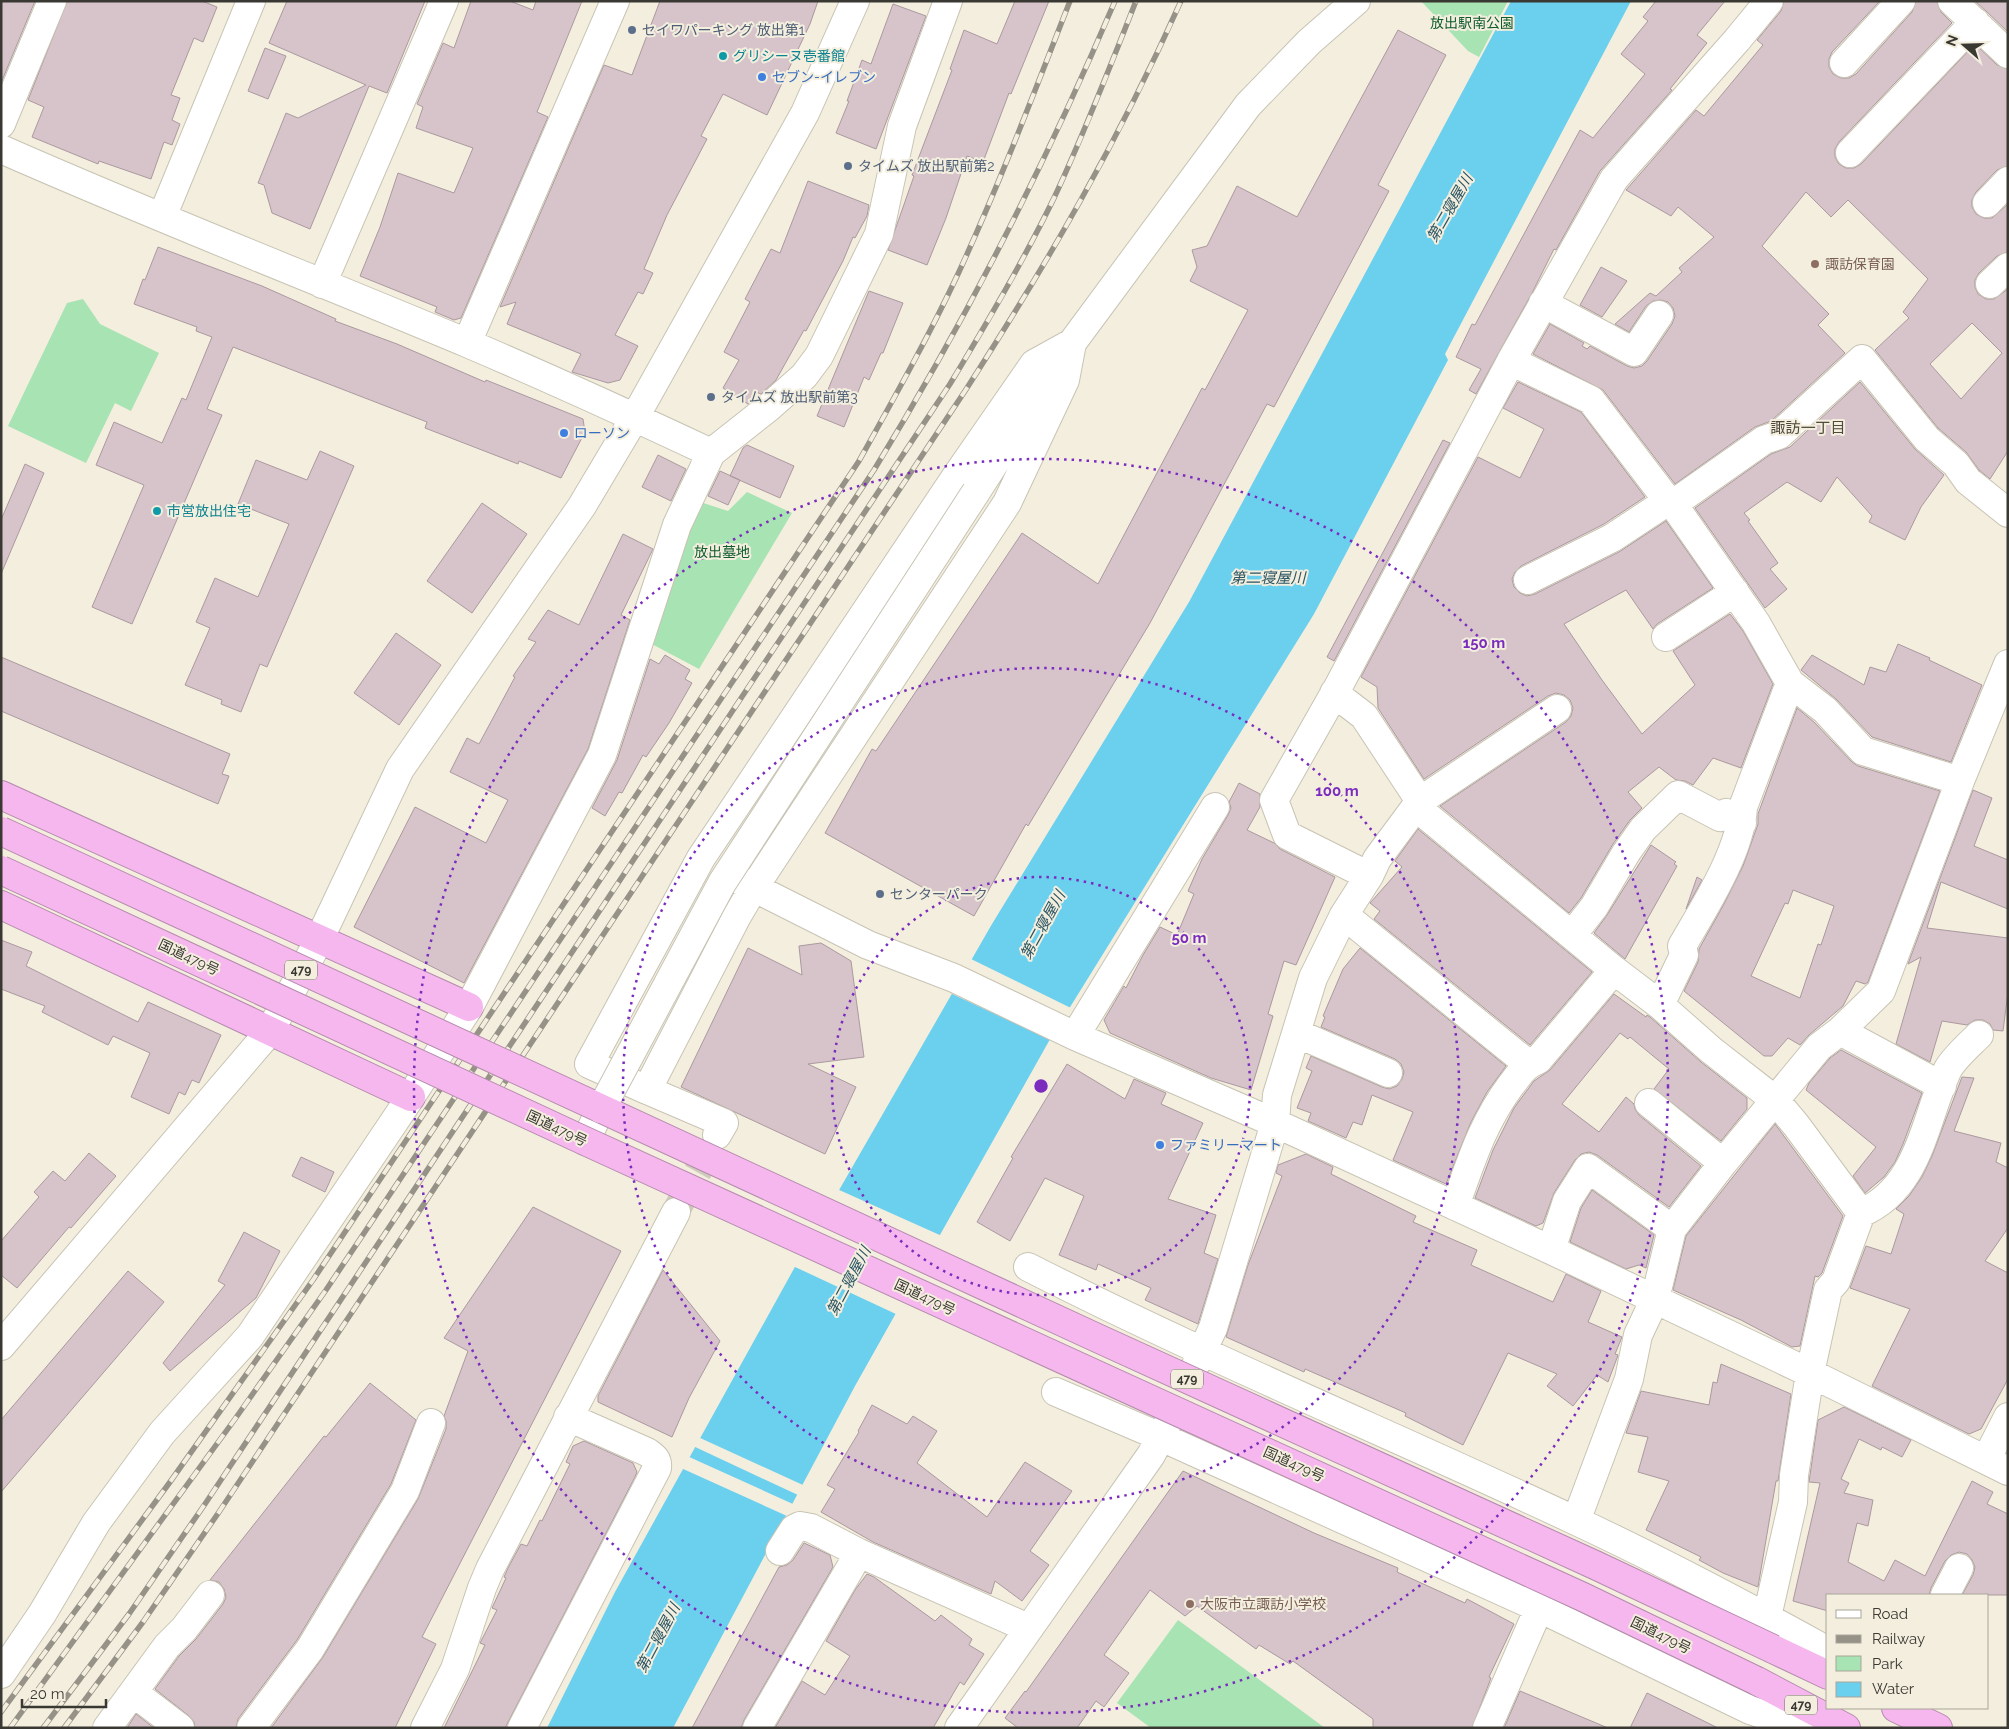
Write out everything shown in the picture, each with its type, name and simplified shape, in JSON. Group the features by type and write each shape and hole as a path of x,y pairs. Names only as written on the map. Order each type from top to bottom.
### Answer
{"highway":[{"path":"1,795 469,1007"},
{"name":"479","path":"1,831 1104,1341 1596,1565 1826,1674"},
{"name":"国道479号","path":"1,870 585,1141 1574,1593 1757,1682 1846,1728"},
{"path":"1,904 410,1097"},
{"path":"1899,1709 1928,1720"}],"street":[{"path":"1,124 52,1"},
{"path":"162,217 251,1"},
{"path":"322,284 444,1"},
{"path":"467,343 615,1"},
{"path":"1,1346 270,1031 319,940 400,768 582,506 635,417 805,113 855,1"},
{"path":"1,1674 42,1614 96,1524 162,1433 250,1336 469,1007 602,755 677,525 711,453 768,408 804,376 819,356 879,234 902,126 948,1"},
{"path":"585,1141 722,882 1072,343 1248,105 1309,42 1356,1"},
{"path":"1369,876 1287,835 1274,800 1334,693 1511,361 1614,179 1738,40 1769,1"},
{"path":"1844,63 1901,1"},
{"path":"1952,1 2008,54"},
{"path":"1850,153 1974,22"},
{"path":"1,149 467,343 635,417 711,453"},
{"path":"1987,203 2008,181"},
{"path":"1543,303 1634,352 1660,315"},
{"path":"718,1135 724,1123 589,1064 702,858 957,475 1034,364 1072,343"},
{"path":"647,1090 737,916 753,889 1007,503 1065,380 1072,343"},
{"path":"1528,580 1612,538 1670,503 1764,440 1778,436 1862,359 1927,439 1956,464 1968,481 2008,513"},
{"path":"1511,361 1591,400 1735,592 1756,623 1790,683 1825,710 1863,751 1960,781"},
{"path":"1666,638 1735,592"},
{"path":"1576,1521 1629,1379 1638,1335 1655,1299 1672,1229 1723,1163 1819,1047 1840,1031 1881,991 1960,781 2008,664"},
{"path":"1660,1005 1684,955 1682,946 1718,884 1742,823 1743,807 1790,683"},
{"path":"1334,693 1364,716 1418,804 1614,970 1660,1005 1711,1050 1775,1100 1796,1124 1861,1213"},
{"path":"1200,1356 1213,1328 1276,1124 1277,1095 1313,978 1344,915 1378,859 1418,804 1557,710"},
{"path":"1572,935 1594,907 1626,853 1643,829 1678,795 1720,817 1726,813 1742,823"},
{"path":"1070,1034 1215,807"},
{"path":"702,858 753,889 868,945 954,978 1070,1034 1276,1124 1551,1250 1810,1373 1997,1466 2008,1417"},
{"path":"1344,915 1527,1064"},
{"path":"1455,1206 1481,1132 1497,1103 1527,1064 1538,1060 1614,970"},
{"path":"1840,1031 1942,1086"},
{"path":"1296,1033 1388,1073"},
{"path":"1767,1617 1793,1502 1794,1475 1810,1373 1828,1290 1836,1281 1861,1213 1870,1209 1900,1184 1917,1154 1949,1067 1979,1035"},
{"path":"1649,1103 1723,1163"},
{"path":"1551,1250 1567,1201 1588,1168 1672,1229"},
{"path":"424,1728 455,1669 482,1588 568,1417 676,1212"},
{"path":"1028,1267 1200,1356 1576,1521 1767,1617 1826,1650"},
{"path":"1056,1392 1164,1432 1539,1608 1750,1710 1804,1728"},
{"path":"522,1728 656,1468 657,1462 647,1452 568,1417"},
{"path":"251,1728 310,1649 405,1490 431,1424"},
{"path":"959,1728 1151,1455 1164,1432"},
{"path":"780,1551 794,1529 804,1526 811,1528 859,1553 1028,1628"},
{"path":"757,1728 859,1553"},
{"path":"1946,1594 1960,1568"},
{"path":"107,1728 167,1646 184,1630 210,1594"},
{"path":"1487,1728 1539,1608"},
{"path":"134,1693 180,1728"}],"green space":[{"name":"放出駅南公園","path":"1421,1 1508,1 1479,57 1468,51"},
{"path":"83,299 100,324 159,353 131,411 115,403 86,463 8,426 67,303"},
{"name":"放出墓地","path":"747,492 792,513 699,669 648,642 697,501 728,511"},
{"path":"1178,1620 1325,1728 1151,1728 1117,1703"}],"water":[{"name":"第二寝屋川","path":"1511,1 1631,1 1445,354 1448,360 1314,614 1049,1041 855,1386 673,1728 547,1728 615,1592 796,1265 992,924 1189,602"}],"pier":[{"path":"969,958 1073,1009 1053,1041 950,993"},
{"path":"837,1189 942,1236 898,1315 793,1266"},
{"path":"698,1437 803,1485 798,1495 693,1446"},
{"path":"687,1456 793,1504 787,1516 681,1468"}],"building":[{"path":"1,1 35,1 1,83"},
{"path":"67,1 202,1 217,7 203,42 194,38 171,95 180,98 172,120 180,124 172,145 164,142 151,179 99,161 98,164 32,137 44,107 28,100"},
{"path":"287,1 425,1 387,93 369,86 310,229 272,213 264,185 258,183 286,113 298,118 366,85 269,43"},
{"path":"471,1 510,1 533,10 536,1 582,1 537,112 548,117 461,318 454,320 435,312 437,307 360,276 380,227 398,173 454,193 473,148 416,128 423,107 417,104 443,43 454,48"},
{"path":"660,1 818,1 810,24 767,115 723,94 701,136 707,139 667,215 644,269 653,273 643,294 638,292 615,335 638,346 620,380 608,383 572,372 581,354 507,324 516,302 500,307 604,65 632,75"},
{"path":"1015,1 1049,1 1011,94 1009,93 983,162 967,156 946,218 927,265 888,250 914,176 912,175 952,70 950,69 964,30 997,44"},
{"path":"1656,1 1725,1 1697,35 1707,43 1670,89 1672,90 1600,171 1556,250 1554,249 1476,394 1469,390 1481,369 1456,357 1472,324 1475,325 1580,130 1593,138 1645,74 1621,54 1648,21 1643,17"},
{"path":"1784,1 1880,1 1832,52 1829,59 1829,67 1833,74 1841,78 1849,78 1856,74 1912,12 1916,1 1937,1 1941,12 1952,23 1839,142 1835,149 1835,157 1839,164 1846,168 1854,168 1861,164 1975,44 1997,65 2008,69 2008,166 1997,170 1976,192 1972,200 1972,207 1976,214 1984,218 1992,218 2008,204 2008,252 1997,256 1979,273 1975,280 1978,294 1986,299 1994,299 2008,289 2008,451 1990,479 1979,470 1966,452 1938,428 1875,350 1909,318 1903,312 1928,279 1848,200 1831,217 1806,192 1762,246 1829,314 1818,325 1845,353 1771,421 1755,427 1675,484 1603,390 1533,354 1550,324 1584,343 1582,346 1587,349 1590,346 1627,366 1634,368 1642,366 1647,361 1672,324 1675,316 1673,308 1668,302 1661,300 1653,301 1646,306 1629,332 1615,324 1650,293 1656,296 1682,272 1679,268 1714,237 1678,207 1671,216 1626,190 1696,110 1704,116 1763,45 1757,40 1781,11","holes":["1972,323 2002,353 1961,399 1930,364"]},
{"path":"1975,1 2008,1 2008,32 1986,11"},
{"path":"893,4 926,16 876,149 836,133 849,101 847,101 862,60 871,64"},
{"path":"1398,30 1446,55 1378,185 1389,191 1274,407 1267,404 1150,623 1028,826 1026,824 974,916 825,833 872,749 876,751 1022,533 1098,584 1202,388 1205,390 1248,310 1190,281 1197,267 1192,250 1207,246 1237,186 1297,217"},
{"path":"265,48 286,56 268,99 248,91"},
{"path":"808,181 869,205 867,216 855,238 853,237 843,261 806,331 804,330 776,380 761,394 756,392 748,404 723,388 739,360 724,352 750,302 745,299 771,249 780,253"},
{"path":"158,247 262,286 336,319 335,321 397,344 485,382 486,380 583,419 585,432 561,478 519,461 518,464 425,428 427,422 233,347 207,409 222,415 132,624 92,607 144,485 96,465 114,422 162,443 182,398 186,400 212,337 196,331 197,327 134,304"},
{"path":"1601,267 1627,281 1602,317 1580,305"},
{"path":"869,291 903,303 883,353 881,353 869,380 864,377 844,427 817,416"},
{"path":"1518,382 1581,412 1645,497 1604,524 1521,566 1515,572 1512,579 1514,587 1520,593 1527,596 1535,594 1619,552 1666,521 1713,588 1657,624 1653,629 1626,590 1564,624 1642,734 1695,685 1673,651 1730,614 1743,631 1773,684 1741,768 1713,758 1693,785 1685,781 1676,780 1659,767 1628,792 1642,808 1630,820 1613,844 1581,898 1569,913 1440,806 1566,722 1571,716 1573,708 1570,700 1564,695 1556,693 1548,696 1424,779 1378,708 1377,687 1361,677 1478,457 1520,478 1544,429 1503,408"},
{"path":"1860,382 1915,449 1944,475 1921,507 1905,540 1869,522 1872,516 1837,477 1821,502 1787,482 1744,513 1778,563 1770,569 1787,589 1765,608 1695,508 1771,454 1790,447"},
{"path":"1443,440 1450,443 1334,661 1327,657"},
{"path":"747,445 794,466 780,498 730,476 743,448"},
{"path":"320,451 354,466 267,667 260,664 241,712 221,704 222,700 185,685 210,628 196,622 215,578 258,597 289,524 238,504 256,460 307,480"},
{"path":"658,455 686,469 671,501 642,487"},
{"path":"25,464 44,473 1,574 1,520"},
{"path":"720,471 740,480 728,505 708,496"},
{"path":"482,503 527,534 472,613 427,581"},
{"path":"623,534 653,549 621,615 630,620 588,749 464,983 354,927 415,807 486,843 508,800 450,772 467,738 479,744 515,677 513,676 536,642 528,639 548,610 579,625"},
{"path":"396,633 441,665 399,725 354,693"},
{"path":"1898,644 1982,685 1951,762 1872,737 1836,699 1801,670 1812,655 1864,685 1870,667 1886,672"},
{"path":"665,655 690,670 685,679 692,683 669,723 646,757 643,755 622,793 619,792 605,816 592,808 617,760 650,659 659,664"},
{"path":"1,657 230,754 222,774 229,776 218,804 1,711"},
{"path":"1797,708 1814,722 1858,766 1940,791 1868,982 1865,984 1856,981 1843,1006 1800,1045 1788,1038 1772,1056 1764,1056 1684,991 1698,962 1699,949 1743,866 1758,824 1758,814","holes":["1793,890 1834,906 1821,945 1818,944 1800,998 1751,976 1785,903 1788,904"]},
{"path":"1239,783 1260,794 1260,807 1247,830 1335,877 1296,965 1284,961 1268,1014 1273,1016 1251,1090 1211,1078 1110,1033 1104,1020 1124,986 1126,988 1160,927 1177,935 1194,894 1188,891 1202,859 1228,815 1231,808 1229,802"},
{"path":"1973,790 1992,798 1974,846 2008,860 2008,909 1941,882 1927,928 2008,938 2008,992 2003,1031 1993,1030 1990,1024 1983,1020 1975,1020 1967,1025 1942,1021 1930,1062 1896,1044 1921,957 1908,964"},
{"path":"1418,829 1592,972 1530,1045 1374,919 1380,911 1370,903 1402,867 1395,861"},
{"path":"1651,845 1676,862 1674,864 1677,866 1625,959 1594,933"},
{"path":"1697,877 1702,880 1686,909"},
{"path":"1,940 32,952 26,966 138,1022 148,1002 221,1035 199,1083 192,1080 185,1095 179,1092 169,1114 131,1097 150,1053 113,1036 108,1045 42,1012 45,1006 1,989"},
{"path":"821,943 851,961 864,1057 808,1064 856,1087 825,1154 681,1087 748,948 802,975 799,946"},
{"path":"1360,948 1506,1066 1487,1092 1471,1122 1446,1184 1393,1160 1413,1112 1372,1095 1362,1125 1353,1122 1346,1138 1308,1121 1311,1113 1297,1108 1312,1071 1306,1068 1311,1056 1389,1089 1397,1086 1402,1079 1404,1072 1401,1064 1395,1059 1321,1027 1325,1017 1323,1016 1343,969"},
{"path":"1614,994 1646,1017 1647,1015 1650,1017 1701,1062 1747,1098 1747,1109 1721,1141 1654,1089 1669,1069 1630,1037 1628,1039 1620,1033 1562,1104 1599,1132 1626,1097 1634,1104 1639,1115 1701,1166 1669,1207 1597,1155 1589,1152 1581,1154 1575,1160 1554,1193 1543,1223 1536,1226 1475,1198 1493,1150 1514,1108 1534,1081 1550,1070"},
{"path":"1841,1050 1922,1093 1895,1162 1884,1177 1865,1193 1853,1176 1876,1147 1806,1090 1809,1083 1830,1058"},
{"path":"1067,1064 1125,1099 1134,1079 1166,1093 1161,1104 1203,1123 1168,1199 1216,1215 1204,1253 1218,1259 1198,1324 1145,1300 1151,1288 1098,1264 1096,1270 1059,1255 1084,1196 1045,1178 1010,1241 977,1222 1013,1158 1011,1157"},
{"path":"1962,1077 1974,1078 1954,1131 2001,1143 1996,1162 2008,1168 2008,1228 1985,1261 2008,1273 2008,1379 1981,1429 1969,1434 1872,1386 1910,1309 1850,1288 1866,1246 1891,1254 1904,1214 1896,1209 1909,1196 1922,1177"},
{"path":"1775,1124 1843,1216 1822,1273 1818,1277 1815,1276 1800,1346 1792,1347 1741,1320 1673,1290 1686,1236"},
{"path":"89,1153 116,1176 17,1288 1,1275 1,1241 39,1197 34,1192 53,1171 65,1181"},
{"path":"1306,1154 1333,1167 1331,1174 1416,1216 1413,1222 1477,1250 1471,1265 1553,1302 1566,1274 1601,1291 1588,1322 1622,1337 1615,1354 1618,1355 1608,1382 1597,1375 1573,1406 1547,1386 1557,1374 1508,1353 1463,1445 1405,1416 1406,1413 1305,1369 1304,1372 1226,1337 1248,1265 1282,1176 1276,1173 1278,1165"},
{"path":"301,1157 334,1172 325,1192 292,1176"},
{"path":"1592,1190 1654,1235 1646,1268 1639,1265 1626,1269 1570,1242 1581,1208"},
{"path":"533,1207 621,1251 422,1637 436,1644 395,1728 271,1728 323,1657 418,1499 446,1429 444,1416 468,1351 444,1338"},
{"path":"244,1232 280,1251 256,1298 170,1371 163,1363 225,1285 218,1281"},
{"path":"663,1270 720,1341 689,1398 672,1437 598,1402 598,1396"},
{"path":"128,1271 164,1302 1,1492 1,1420"},
{"path":"1721,1364 1791,1394 1778,1481 1776,1481 1758,1587 1723,1573 1699,1560 1701,1557 1646,1530 1669,1481 1638,1472 1648,1437 1626,1433 1641,1391 1709,1405 1713,1382 1717,1383"},
{"path":"370,1383 416,1420 391,1484 297,1640 238,1719 236,1728 195,1728 194,1722 189,1716 155,1689 179,1656 196,1639 223,1604 226,1597 224,1589 219,1582 210,1580 324,1436 326,1437"},
{"path":"872,1405 907,1424 913,1416 937,1431 917,1463 987,1517 1025,1462 1072,1491 1030,1551 1049,1565 1022,1601 995,1581 991,1594 873,1542 821,1512 835,1489 827,1485 859,1432"},
{"path":"1844,1407 1911,1440 1902,1457 1882,1447 1881,1450 1859,1439 1841,1479 1849,1483 1844,1493 1873,1500 1868,1526 1857,1523 1848,1562 1884,1581 1895,1560 1925,1576 1972,1481 1993,1492 1987,1504 2008,1514 2008,1595 1963,1594 1973,1575 1975,1567 1967,1554 1959,1552 1951,1555 1945,1561 1929,1594 1826,1594 1826,1610 1793,1601 1820,1483 1809,1482 1818,1420"},
{"path":"584,1441 633,1463 637,1472 635,1477 505,1728 444,1728 485,1645 480,1643 497,1610 492,1608 506,1578 504,1577 509,1566 521,1544 527,1546 540,1520 542,1521 570,1464 566,1462 573,1446"},
{"path":"1183,1471 1314,1533 1398,1568 1397,1572 1465,1603 1467,1599 1514,1624 1489,1677 1491,1678 1472,1728 1373,1728 1373,1719 1293,1661 1290,1664 1259,1645 1256,1649 1197,1606 1185,1616 1150,1590 1104,1655 1129,1673 1104,1707 1096,1701 1077,1728 1018,1728 1005,1718 1026,1692"},
{"path":"804,1543 830,1555 833,1567 741,1728 692,1728 779,1567 787,1565 793,1560"},
{"path":"867,1574 874,1577 935,1621 941,1615 972,1639 969,1645 984,1654 964,1685 960,1682 933,1728 775,1728 802,1681 825,1695 850,1656 826,1641 855,1590"},
{"path":"1520,1691 1608,1728 1504,1728"},
{"path":"1647,1693 1718,1728 1630,1728"},
{"path":"136,1714 154,1728 127,1728"}],"tunnel":[{"path":"677,1209 717,1137"},
{"path":"1166,1427 1197,1362"}],"railway":[{"path":"1,1712 170,1482 313,1280 859,461 947,298 1002,173 1070,1"},
{"path":"10,1728 235,1419 326,1290 874,470 941,356 1003,240 1061,122 1115,1"},
{"path":"43,1728 129,1614 205,1504 950,384 1004,292 1054,198 1107,75 1136,1"},
{"path":"64,1728 143,1622 219,1512 965,391 1025,296 1107,152 1133,103 1181,1"}],"place":[{"name":"セイワパーキング 放出第1","path":"632,30"},
{"name":"グリシーヌ壱番館","path":"723,56"},
{"name":"セブン-イレブン","path":"762,77"},
{"name":"タイムズ 放出駅前第2","path":"848,166"},
{"name":"諏訪保育園","path":"1815,264"},
{"name":"タイムズ 放出駅前第3","path":"711,397"},
{"name":"ローソン","path":"564,433"},
{"name":"市営放出住宅","path":"157,511"},
{"name":"センターパーク","path":"880,894"},
{"name":"ファミリーマート","path":"1160,1145"},
{"name":"大阪市立諏訪小学校","path":"1190,1604"}],"district":[{"name":"諏訪一丁目","path":"1808,428"}]}
